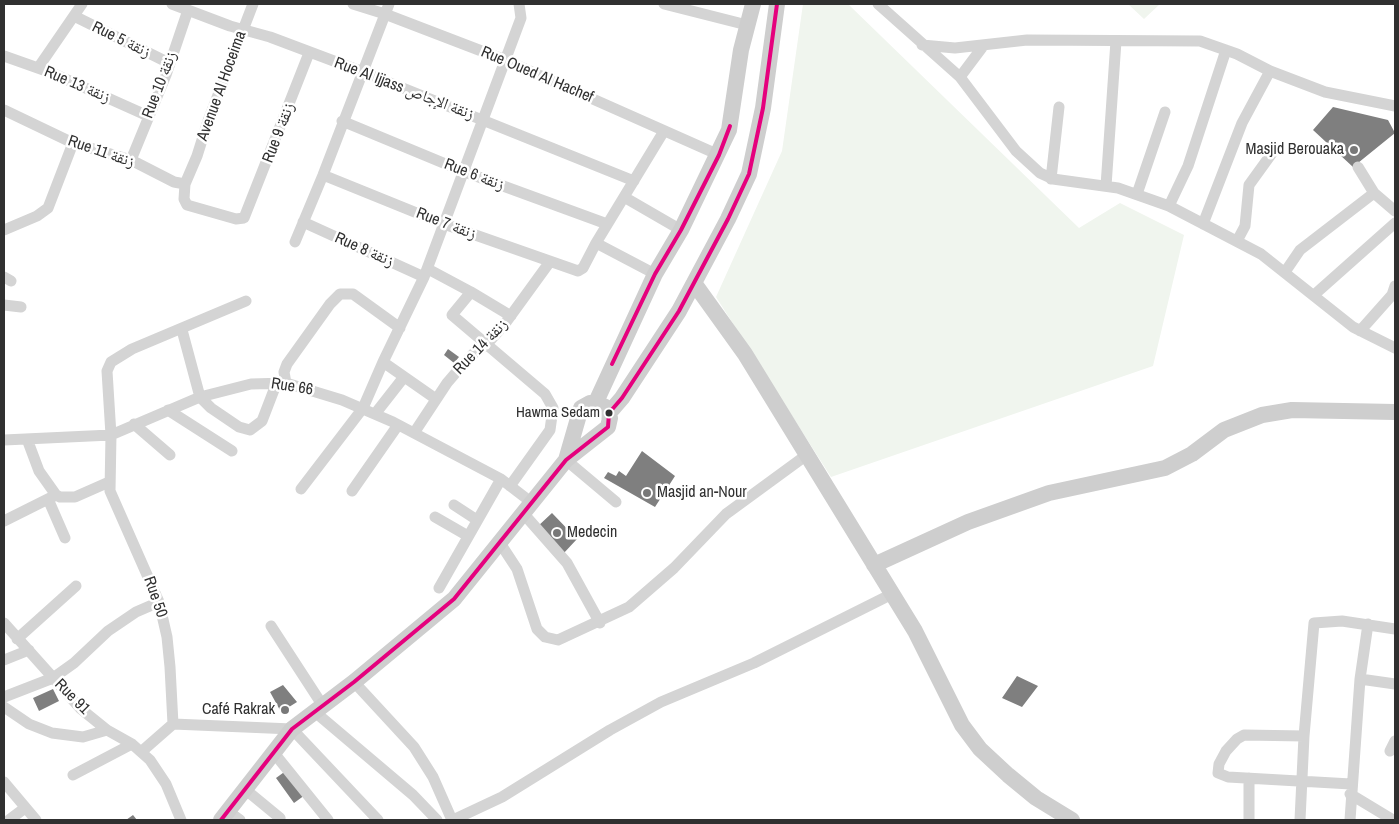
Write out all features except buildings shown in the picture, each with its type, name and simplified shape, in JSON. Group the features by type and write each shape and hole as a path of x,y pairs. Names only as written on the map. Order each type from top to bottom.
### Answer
{"street":[{"path":"38,68 82,4"},
{"name":"Rue Al Ijjass زنقة الإجاص","path":"172,4 243,31 270,37 363,72 484,119 634,181"},
{"name":"Avenue Al Hoceima","path":"185,184 253,4"},
{"name":"Rue Oued Al Hachef","path":"353,4 387,9 719,155"},
{"path":"301,489 363,408 382,362 426,273 521,18 519,4"},
{"path":"671,4 747,25"},
{"path":"596,402 655,274 681,230 719,155 729,130 747,25 753,4"},
{"path":"230,817 246,790 292,729 354,682 454,600 566,460 608,427 609,413 666,331 694,284 728,219 753,160 777,4"},
{"path":"878,4 960,77 1016,151 1032,167 1050,179 1106,186 1137,194 1169,206 1261,254 1360,331 1395,348"},
{"path":"295,242 387,9"},
{"name":"Rue 10 زنقة","path":"131,160 188,10"},
{"name":"Rue 5 زنقة","path":"74,16 169,63"},
{"path":"922,45 955,48 1027,40 1200,41 1325,92 1394,110"},
{"path":"1106,186 1116,41"},
{"path":"960,77 984,45"},
{"path":"1169,206 1188,166 1226,50"},
{"name":"Rue 9 زنقة","path":"185,184 184,199 187,205 236,220 244,218 248,212 309,53"},
{"name":"Rue 13 زنقة","path":"4,56 38,68 148,116"},
{"path":"1202,224 1242,123 1270,71"},
{"path":"1050,179 1059,107"},
{"name":"Rue 11 زنقة","path":"4,110 73,143 131,160 174,182 185,184"},
{"path":"1137,194 1165,112"},
{"name":"Rue 6 زنقة","path":"342,121 465,172 607,224"},
{"path":"655,274 596,243 664,131"},
{"path":"4,230 18,225 48,208 73,143"},
{"path":"1237,241 1245,226 1249,185 1275,149"},
{"path":"1358,168 1374,193 1395,211"},
{"name":"Rue 7 زنقة","path":"323,175 444,224 570,270 582,269 596,243"},
{"path":"1285,272 1300,250 1374,193"},
{"path":"624,197 681,230"},
{"name":"Rue 8 زنقة","path":"303,222 426,273 446,278 511,316"},
{"path":"1314,295 1395,223"},
{"name":"Rue 14 زنقة","path":"414,433 459,368 473,354 486,345 511,316 549,263"},
{"path":"694,284 745,354 808,454 915,631 956,717 970,736 1014,780 1072,820"},
{"path":"1360,331 1392,295 1395,286"},
{"path":"439,588 477,520 550,430 553,408 545,394 452,315 472,292"},
{"path":"182,330 200,397 221,416 239,427 250,430 262,421 281,382 287,364 330,304 340,294 353,294 400,328"},
{"name":"Rue 50","path":"173,724 167,637 159,602 114,504 109,482 111,436 106,376 110,364 132,350 246,301"},
{"path":"4,305 21,307"},
{"path":"382,362 436,399"},
{"path":"376,414 404,377"},
{"name":"Rue 66","path":"4,440 111,436 134,424 200,397 251,384 281,382 315,390 363,408 398,424 506,483 527,507 567,563 600,622"},
{"path":"566,460 578,424 578,413 581,408 596,402 604,406 609,413"},
{"path":"168,410 232,451"},
{"path":"874,565 968,522 1035,498 1092,482 1165,468 1192,454 1224,430 1262,415 1292,410 1395,412"},
{"path":"134,424 170,455"},
{"path":"352,491 398,424"},
{"path":"578,424 587,434 596,435"},
{"path":"27,439 39,471 52,497 66,538"},
{"path":"500,543 516,569 534,624 545,637 558,640 629,608 643,597 726,514 808,454"},
{"path":"566,460 616,502"},
{"path":"4,521 52,497 75,497 109,482"},
{"path":"454,505 477,520"},
{"path":"435,517 468,536"},
{"path":"17,639 76,586"},
{"path":"354,682 414,747 433,777 453,820 502,797 654,705 754,663 892,594"},
{"path":"4,697 53,678 108,631 136,612 159,602"},
{"path":"1300,820 1304,736 1314,623 1342,621 1395,629"},
{"path":"1350,820 1360,680 1368,624"},
{"name":"Rue 91","path":"4,625 29,650 81,709 107,730 132,744 146,756 166,784 178,819"},
{"path":"271,626 319,709 413,795 437,820"},
{"path":"4,660 29,650"},
{"path":"1360,680 1395,684"},
{"path":"4,707 29,724 52,733 83,737 107,730"},
{"path":"146,756 173,724 292,729 378,820"},
{"path":"1304,736 1244,735 1237,739 1221,760 1218,772 1224,777 1302,781 1351,789 1393,820"},
{"path":"73,775 132,744"},
{"path":"274,752 328,820"},
{"path":"1248,778 1249,820"},
{"path":"4,782 36,820"},
{"path":"246,790 280,818 279,820"},
{"path":"9,820 25,808"}],"shaded area":[{"path":"803,4 848,4 1079,228 1120,203 1184,235 1153,366 831,477 716,297 782,151"},
{"path":"1128,4 1160,4 1144,19"}],"transit line":[{"path":"221,820 292,729 354,682 454,599 566,460 608,427 609,413 622,398 679,311 728,219 749,174 763,108 777,4"},
{"path":"612,364 655,274 681,230 719,155 730,126"}],"place":[{"name":"Masjid Berouaka","path":"1354,150"},
{"name":"Hawma Sedam","path":"609,413"},
{"name":"Masjid an-Nour","path":"647,493"},
{"name":"Medecin","path":"557,533"},
{"name":"Café Rakrak","path":"285,710"}]}
